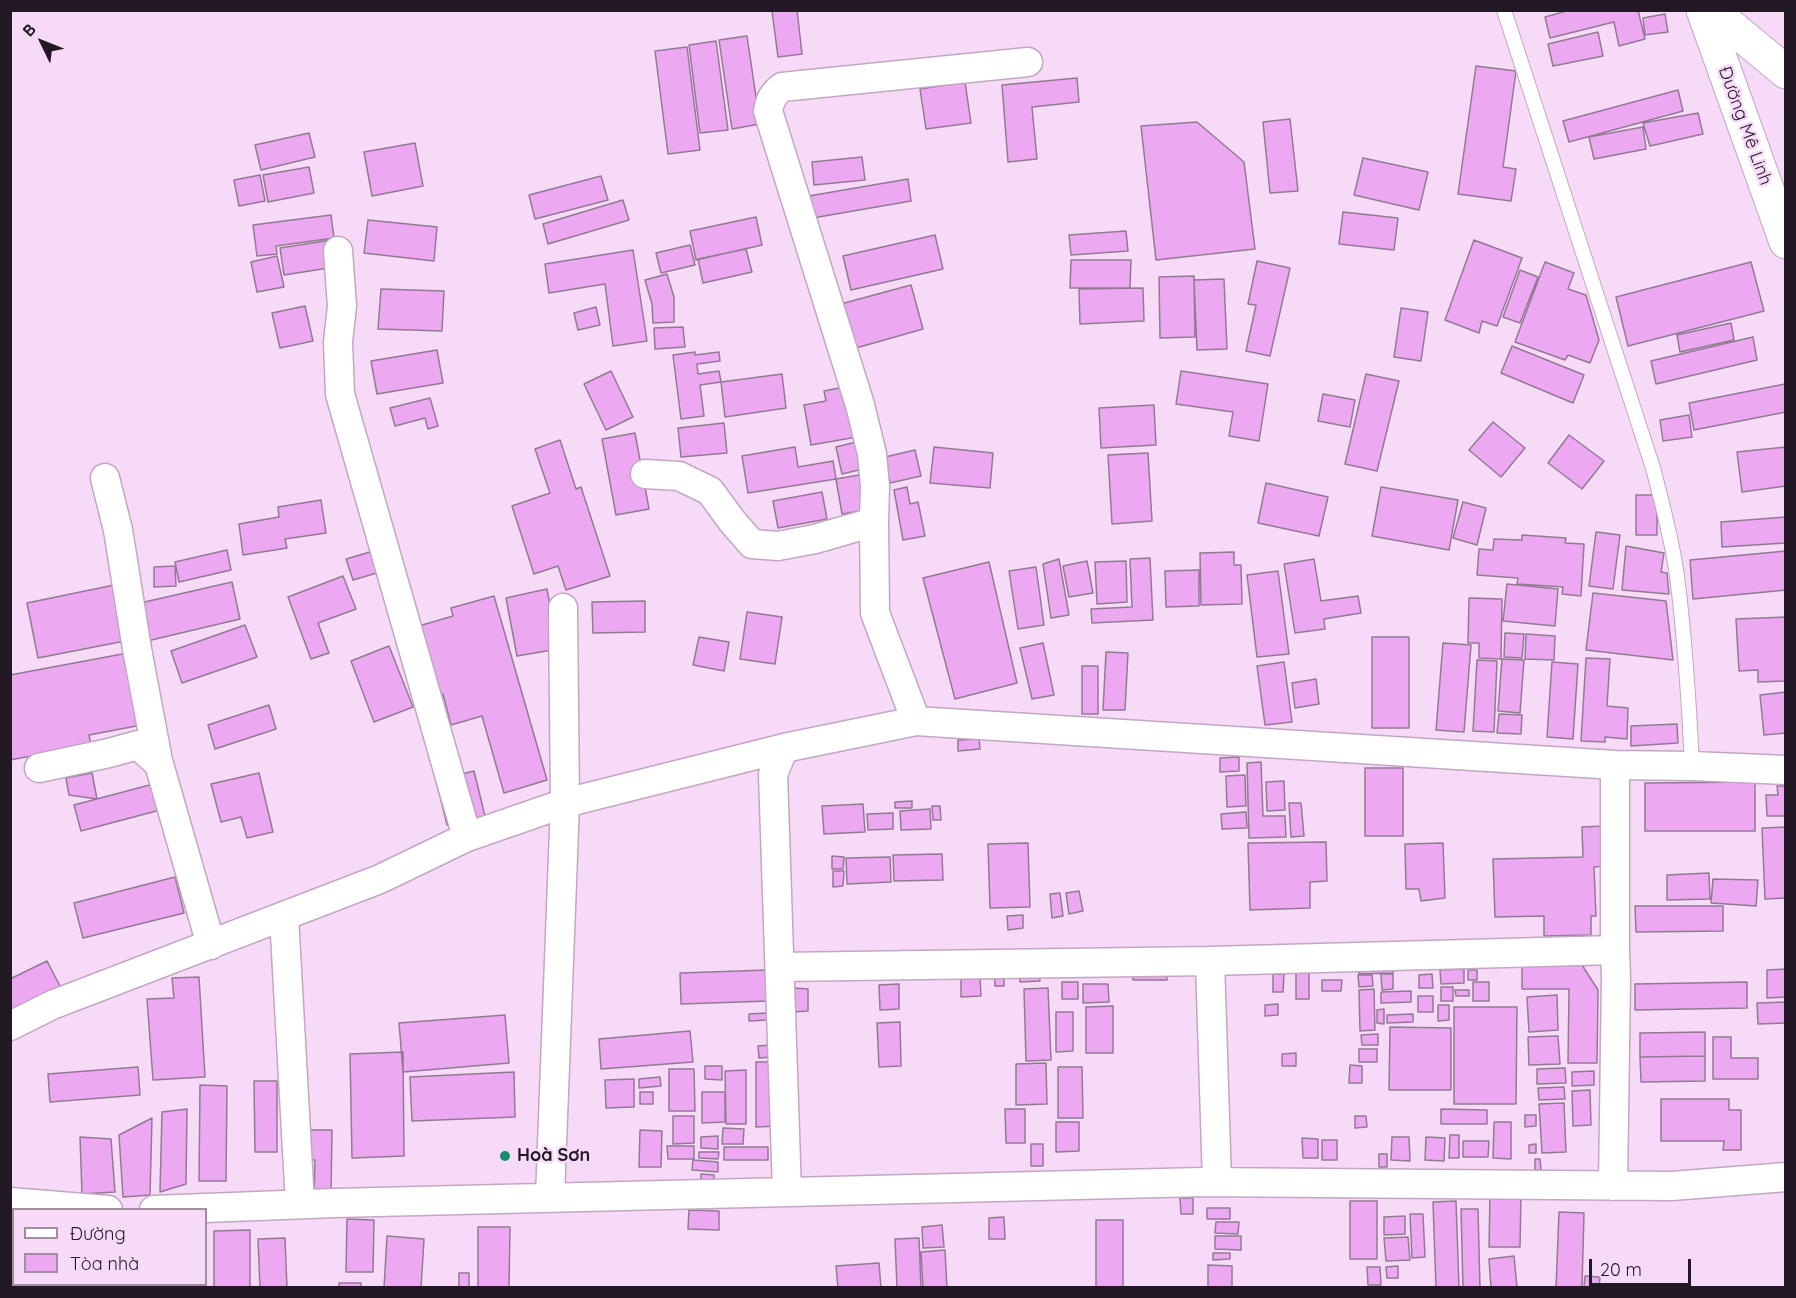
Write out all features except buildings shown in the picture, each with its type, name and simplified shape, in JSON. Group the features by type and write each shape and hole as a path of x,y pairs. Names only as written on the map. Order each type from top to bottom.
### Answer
{"main road":[{"name":"Đường Mê Linh","path":"1703,10 1785,242"},
{"path":"1711,10 1785,72"}],"street":[{"path":"916,721 875,613 875,486 872,454 860,405 768,111 775,92 782,87 1028,62"},
{"path":"338,251 342,306 338,342 340,394 467,837"},
{"path":"645,474 679,476 710,491 752,544 778,546 815,539 874,522"},
{"path":"105,478 118,530 159,766 211,945"},
{"path":"550,1197 565,803 563,608"},
{"path":"10,1026 52,1005 380,879 467,837 565,803 784,748 916,721 1615,765 1785,770"},
{"path":"39,768 138,745 159,766"},
{"path":"784,748 773,774 787,1192"},
{"path":"1613,1186 1616,978 1614,950 1615,765"},
{"path":"284,916 300,1204"},
{"path":"780,967 1614,950"},
{"path":"1210,960 1217,1182"},
{"path":"183,1208 1217,1182 1672,1186 1785,1177"},
{"path":"10,1202 94,1208"}],"lane":[{"path":"1504,10 1653,468 1665,514 1677,575 1688,684 1692,766"}],"place":[{"name":"Hoà Sơn","path":"505,1156"}]}
